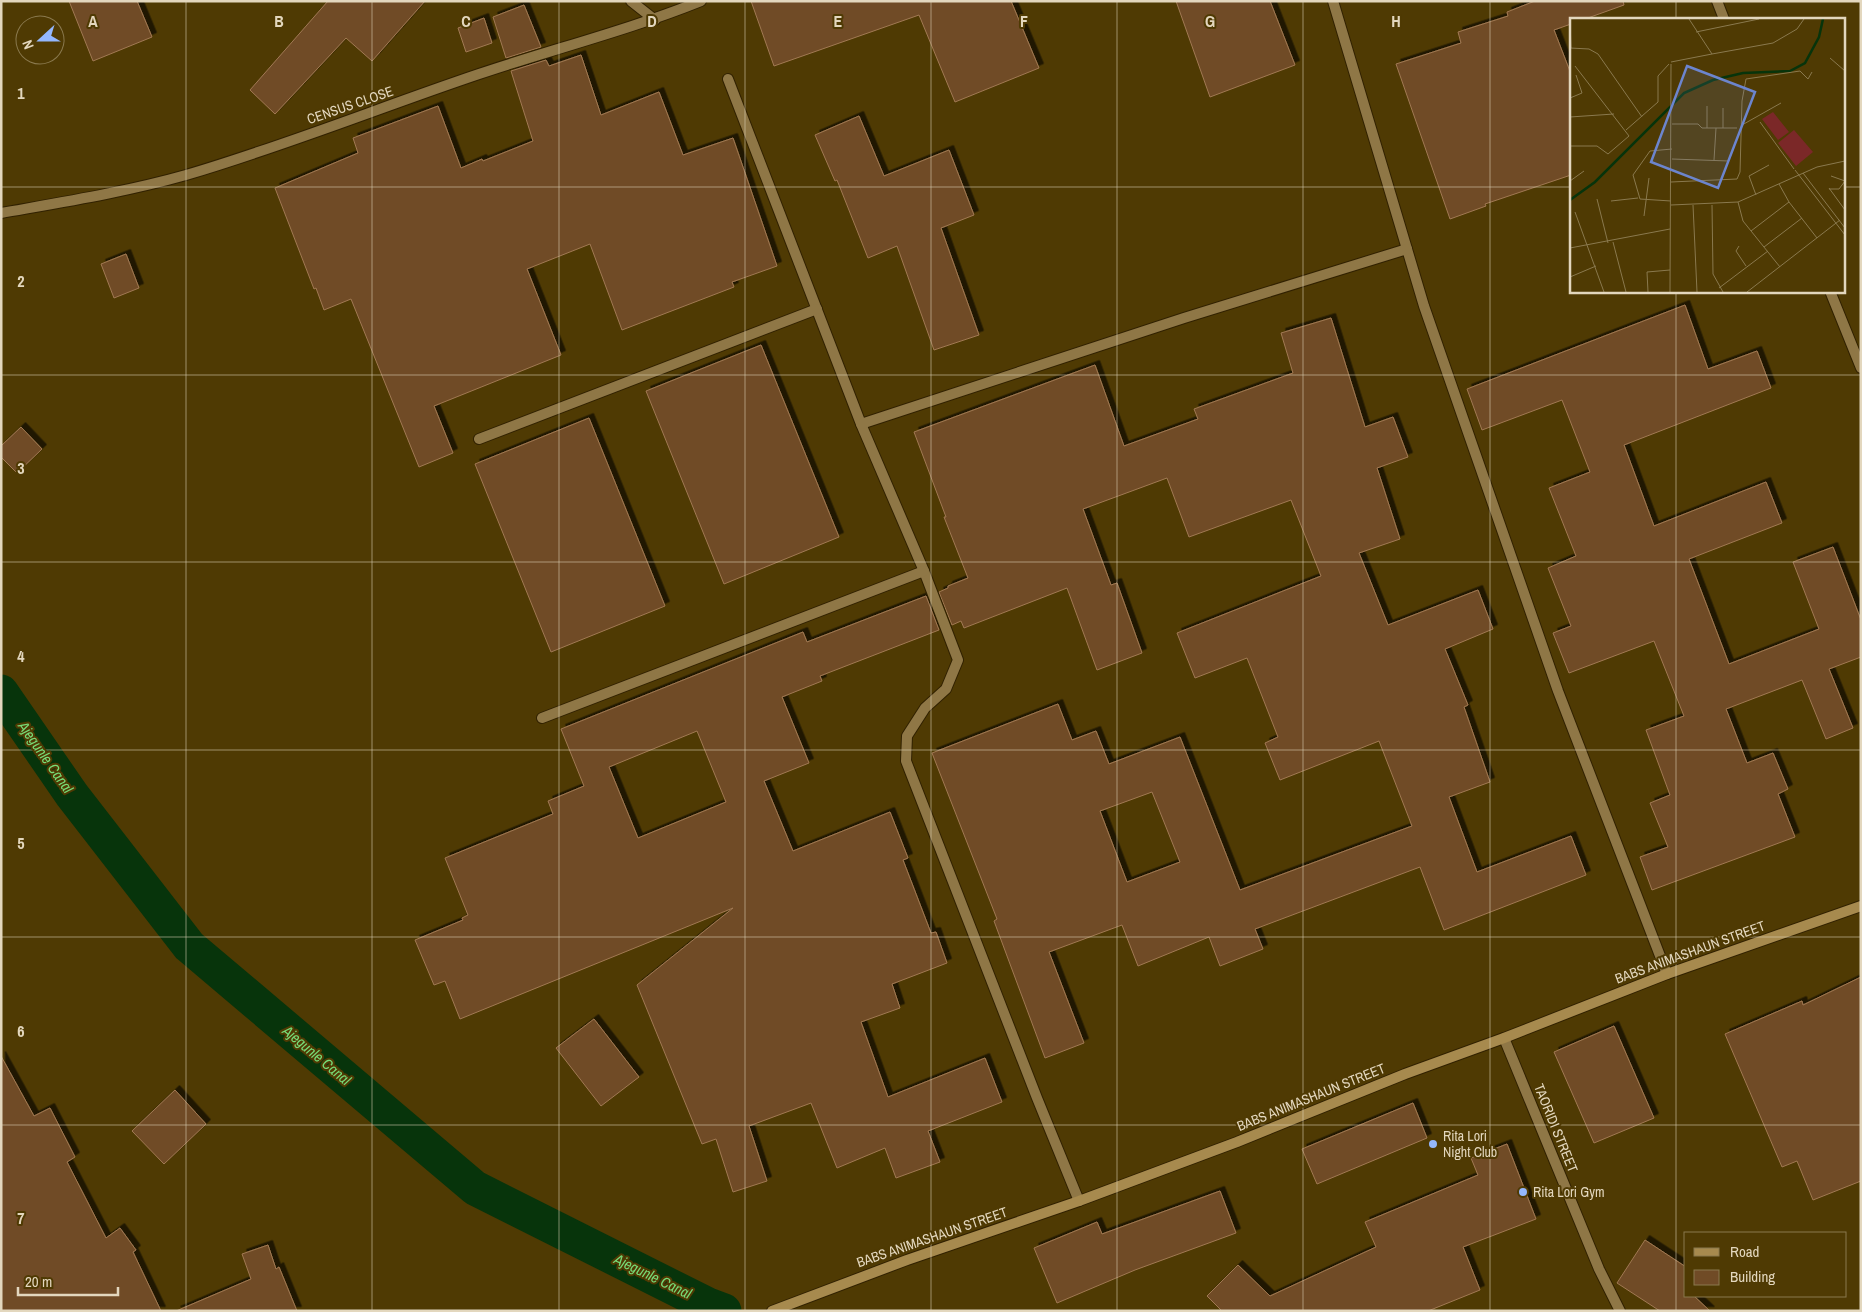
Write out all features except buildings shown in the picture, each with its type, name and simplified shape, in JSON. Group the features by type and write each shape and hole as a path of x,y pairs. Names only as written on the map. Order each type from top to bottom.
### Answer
{"main road":[{"name":"BABS ANIMASHAUN STREET","path":"772,1311 907,1260 1237,1142 1405,1074 1504,1038 1667,974 1861,906"}],"street":[{"path":"631,1 655,20"},
{"name":"CENSUS CLOSE","path":"1,214 130,189 231,161 480,74 655,20 701,1"},
{"path":"1334,1 1424,306 1555,682 1667,974"},
{"path":"1717,1 1724,18"},
{"path":"728,79 861,424 924,571 958,660 946,688 925,708 907,736 906,761 1037,1098 1079,1200"},
{"path":"861,424 1184,318 1407,249"},
{"path":"1830,292 1861,368"},
{"path":"479,439 816,309"},
{"path":"542,718 924,571"},
{"name":"TAORIDI STREET","path":"1504,1038 1598,1269 1620,1311"}],"waterway":[{"name":"Ajegunle Canal","path":"1,692 72,795 189,946 475,1188 708,1305 724,1311"}],"place":[{"name":"Rita Lori Night Club","path":"1433,1144"},
{"name":"Rita Lori Gym","path":"1523,1192"}]}
